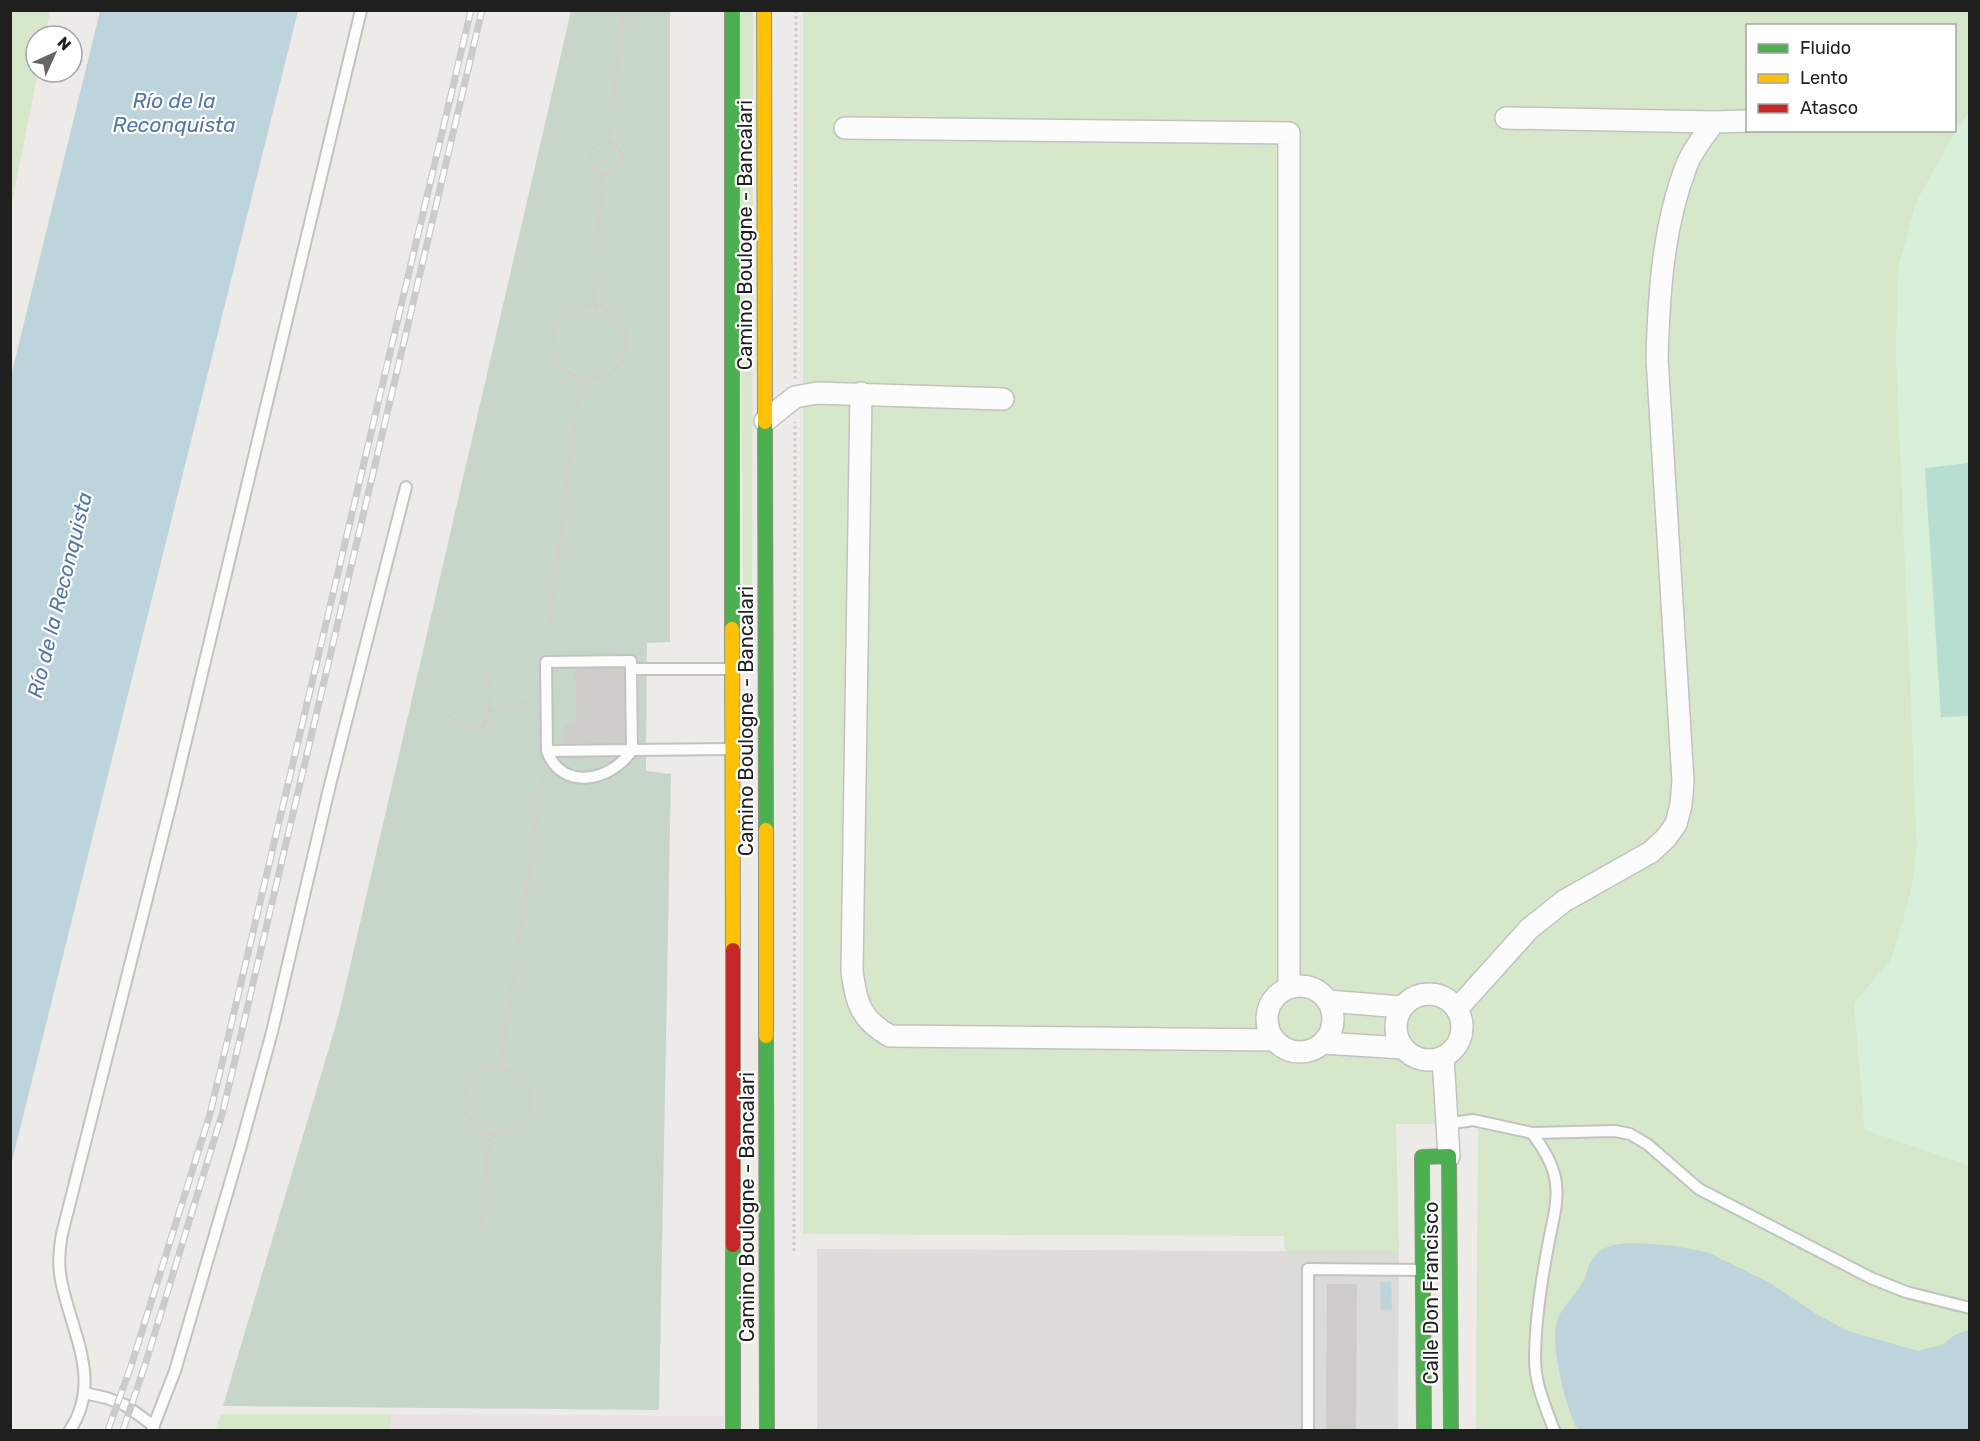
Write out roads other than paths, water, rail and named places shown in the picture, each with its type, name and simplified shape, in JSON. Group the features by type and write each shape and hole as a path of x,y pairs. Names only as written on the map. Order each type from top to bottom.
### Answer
{"main road":[{"name":"Camino Boulogne - Bancalari","path":"732,10 733,1431"},
{"name":"Camino Boulogne - Bancalari","path":"764,10 767,1431"},
{"name":"Calle Don Francisco","path":"1424,1431 1436,1270 1449,1156 1422,1157 1436,1270 1451,1431"}],"street":[{"path":"1506,118 1746,122"},
{"path":"1457,1009 1529,928 1564,901 1651,852 1666,838 1676,824 1682,805 1683,781 1657,358 1658,319 1671,214 1688,162 1714,122"},
{"path":"845,128 1289,133 1289,987"},
{"path":"765,421 795,398 817,393 1003,399"},
{"path":"861,393 852,971 855,995 861,1012 871,1023 890,1036 1273,1040"},
{"path":"1300,985 1311,987 1328,1001 1333,1023 1330,1034 1323,1043 1314,1049 1292,1052 1273,1040 1266,1020 1272,999 1280,992 1300,985"},
{"path":"1430,993 1440,996 1450,1001 1457,1009 1462,1020 1459,1042 1453,1051 1443,1057 1432,1060 1411,1055 1397,1038 1395,1028 1401,1008 1409,1000 1419,995 1430,993"},
{"path":"1328,1001 1401,1008"},
{"path":"1323,1043 1403,1048"},
{"path":"1443,1057 1449,1156"}],"lane":[{"path":"70,1431 82,1404 86,1381 83,1359 61,1279 59,1250 62,1234 171,803 361,10"},
{"path":"84,1393 125,1405 153,1428 175,1371 272,1032 365,643 406,487"},
{"path":"631,661 631,669 632,750 627,759 601,775 584,778 558,771 547,751 546,662 631,661"},
{"path":"631,669 733,669"},
{"path":"547,751 733,750"},
{"path":"1446,1124 1473,1120 1532,1133 1615,1131 1630,1134 1647,1144 1699,1189 1871,1278 1906,1292 1970,1308"},
{"path":"1532,1133 1543,1148 1554,1174 1556,1199 1536,1329 1535,1362 1537,1381 1554,1431"},
{"path":"1308,1431 1308,1269 1436,1270"}],"water":[{"name":"Río de la Reconquista","path":"100,11 298,11 11,1165 11,376"},
{"path":"1638,1243 1707,1252 1770,1283 1818,1315 1848,1331 1918,1351 1942,1345 1956,1334 1969,1330 1969,1430 1578,1430 1568,1407 1560,1375 1555,1342 1558,1318 1581,1285 1594,1256 1611,1246"},
{"path":"1380,1282 1391,1282 1392,1310 1381,1310"}],"railway":[{"path":"108,1430 132,1363 210,1114 471,10"},
{"path":"123,1430 223,1111 482,10"}]}
